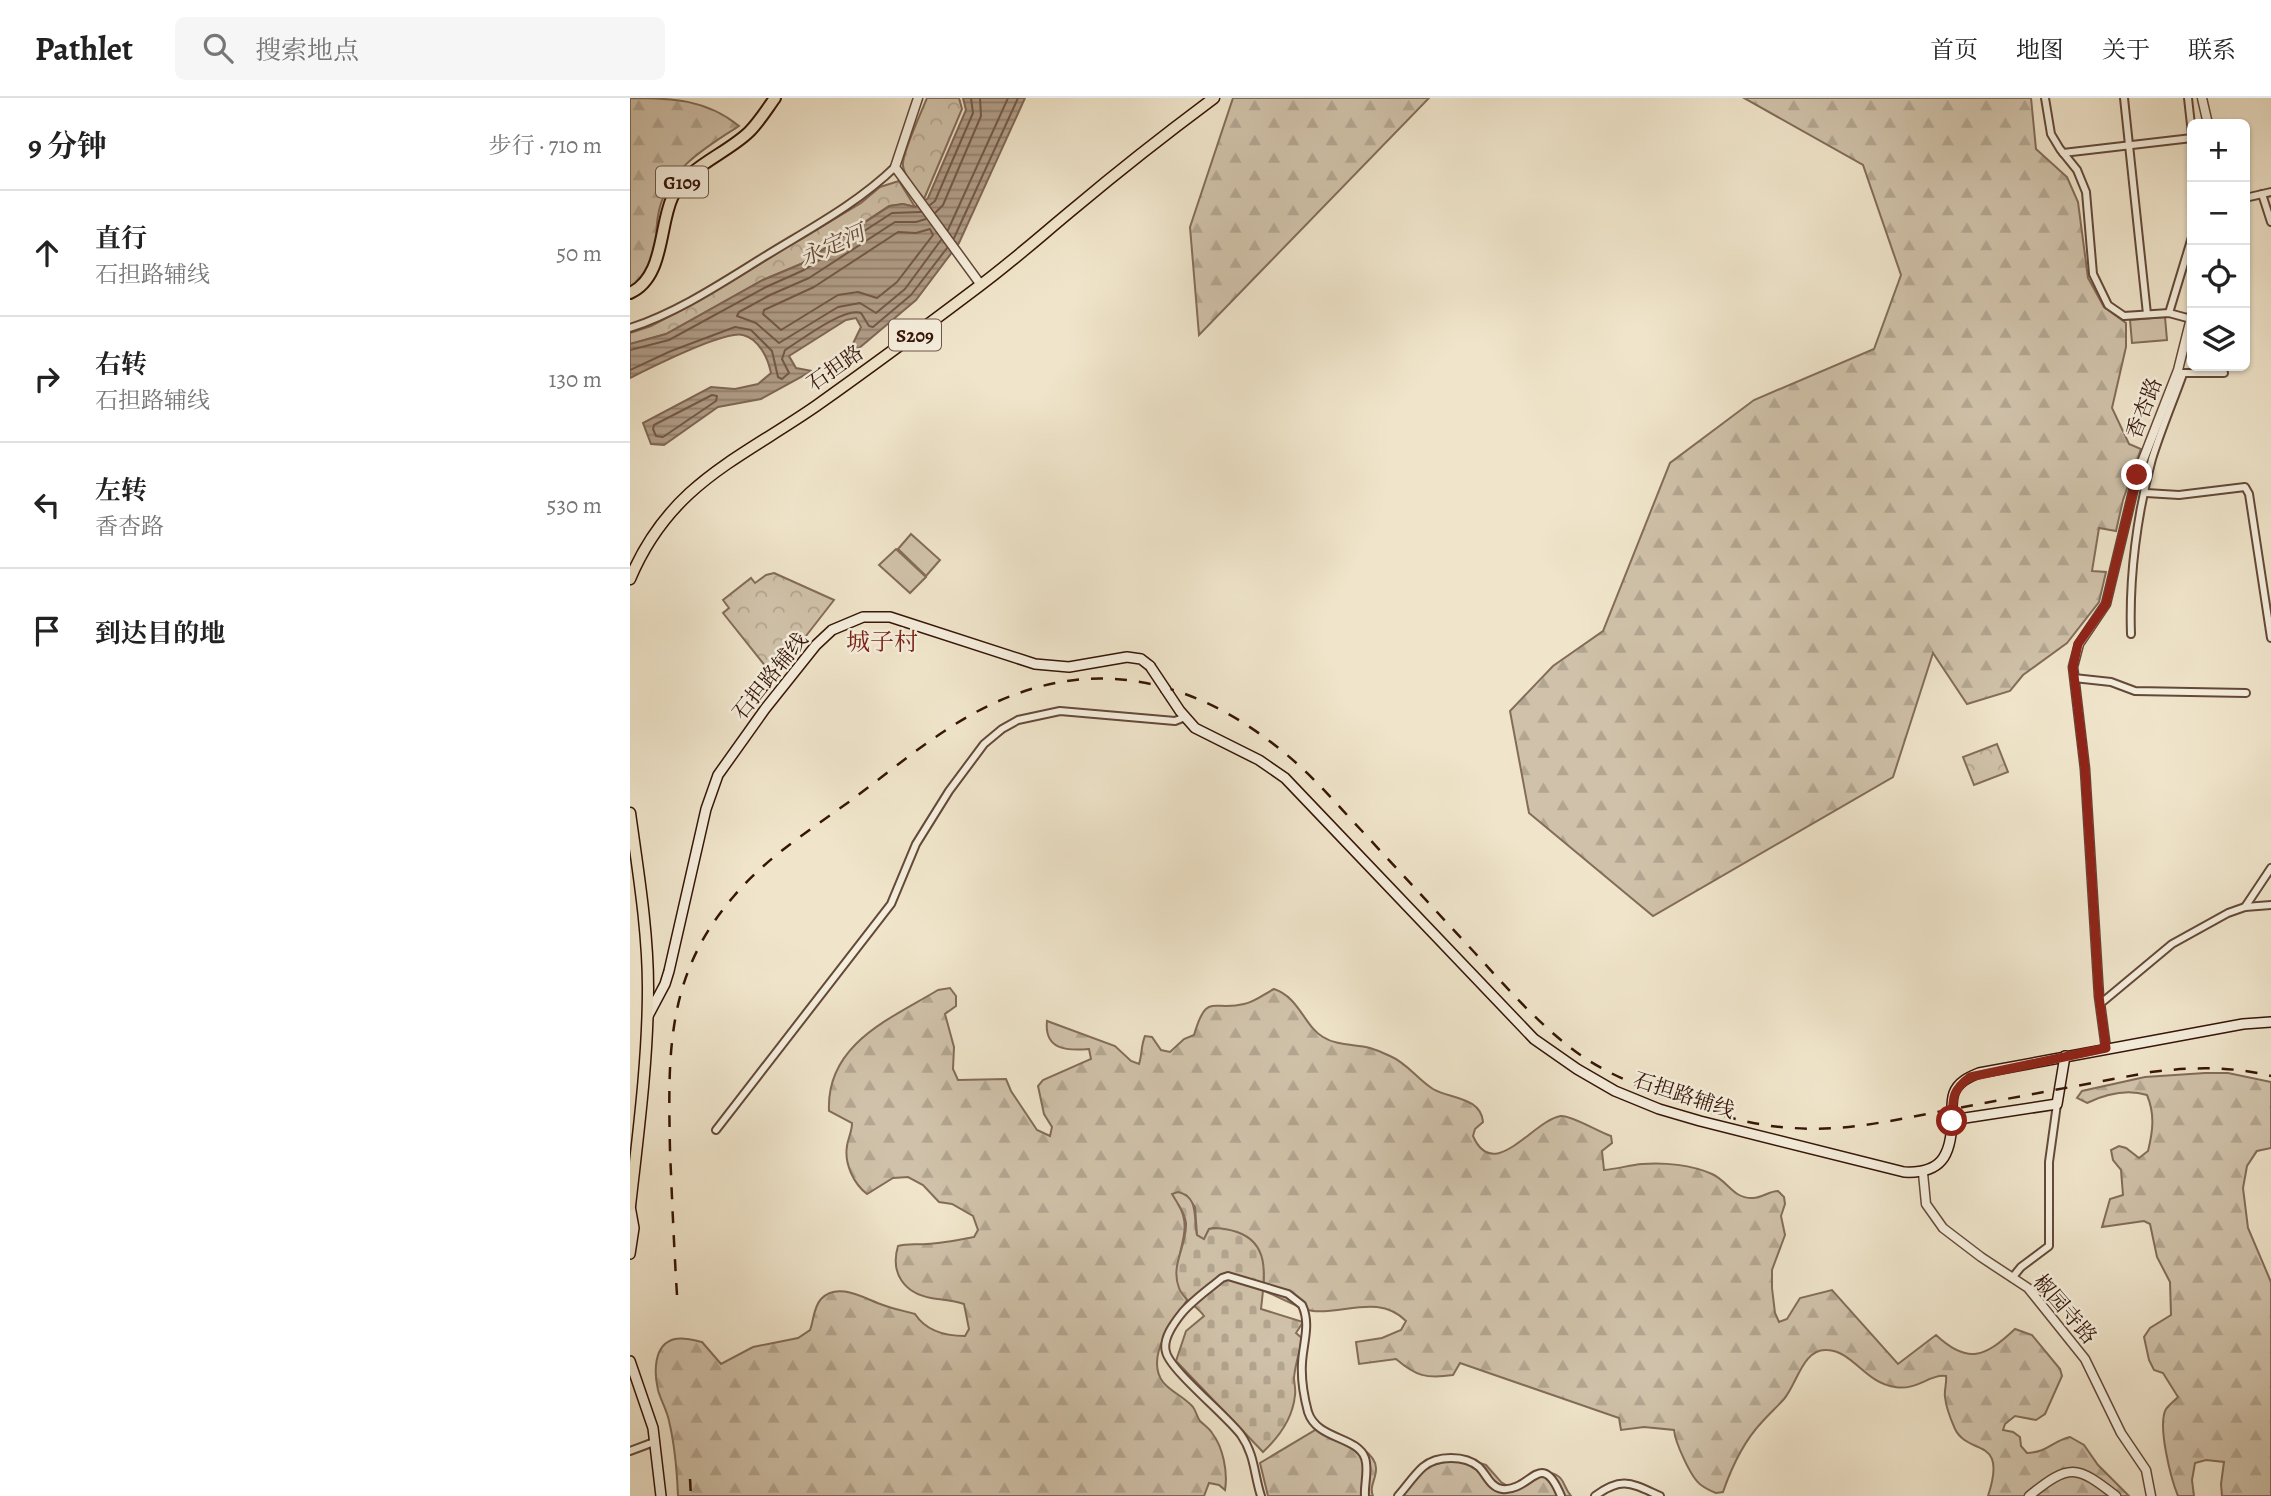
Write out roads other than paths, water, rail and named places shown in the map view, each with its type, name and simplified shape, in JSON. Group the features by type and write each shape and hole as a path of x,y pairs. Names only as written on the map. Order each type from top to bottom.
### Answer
{"highway":[{"name":"G109","path":"630,293 638,290 654,266 671,199 680,184 749,132 775,98"}],"main road":[{"name":"石担路","path":"630,579 653,536 687,494 981,285 1133,160 1214,98"},
{"name":"石担路辅线","path":"647,1018 665,985 706,809 718,775 765,709 816,645 832,630 848,621 863,617 890,617 1035,664 1069,667 1127,657 1141,659 1150,666 1185,717 1195,727 1259,760 1286,779 1495,1001 1534,1039 1577,1069 1615,1091 1659,1109 1904,1172 1923,1173"},
{"path":"630,813 644,925 647,1018 630,1206 634,1228 630,1254"},
{"path":"1923,1173 1935,1168 1944,1156 1951,1136 1953,1094 1960,1084 1970,1077 2106,1048 2243,1024 2271,1022"},
{"path":"1952,1121 2057,1104 2065,1056"},
{"path":"630,1361 653,1428 660,1496"}],"street":[{"path":"630,328 682,306 831,216 881,180 895,167 918,98"},
{"path":"2045,98 2051,134 2077,170 2086,192 2093,274 2108,305 2124,316 2169,313 2187,315"},
{"path":"2124,98 2147,314"},
{"path":"2188,98 2190,119"},
{"path":"2202,98 2207,119"},
{"path":"2063,153 2187,137"},
{"path":"895,167 981,285"},
{"path":"2250,197 2271,192"},
{"path":"2262,194 2271,222"},
{"path":"2169,313 2190,245"},
{"name":"香杏路","path":"2106,1048 2100,1004 2085,769 2073,667 2078,644 2106,604 2137,475 2180,373 2187,340"},
{"path":"2131,634 2130,604 2139,525 2152,460 2180,373 2224,373"},
{"path":"2146,493 2179,495 2245,487 2249,494 2271,638"},
{"path":"2074,678 2111,682 2135,691 2246,693"},
{"path":"716,1130 888,908 916,844 949,791 984,744 1018,720 1060,710 1175,721 1185,717"},
{"path":"2245,907 2271,868"},
{"path":"2100,1004 2172,944 2228,913 2245,907 2271,905"},
{"path":"2012,1278 2021,1267 2049,1246 2049,1162 2057,1104"},
{"name":"椒园寺路","path":"1923,1173 1926,1204 1944,1228 2028,1288 2085,1359 2121,1433 2146,1470 2151,1496"},
{"path":"1261,1496 1255,1464 1241,1435 1170,1360 1165,1349 1171,1329 1182,1312 1222,1278 1228,1276 1288,1294 1302,1305 1307,1324 1302,1381 1309,1413 1320,1430 1363,1454 1366,1466 1365,1496"},
{"path":"630,1451 654,1442"},
{"path":"1398,1496 1423,1467 1441,1460 1460,1458 1479,1467 1494,1486 1502,1489 1516,1486 1538,1473 1548,1474 1554,1479 1561,1496"},
{"path":"2029,1496 2050,1479 2077,1471 2087,1474 2116,1496"},
{"path":"1595,1496 1612,1483 1624,1482 1660,1496"}],"water":[{"name":"永定河","path":"963,98 1025,98 959,243 916,300 845,360 861,327 856,318 846,320 789,356 796,368 812,371 761,399 718,407 664,445 651,444 643,423 711,387 735,389 758,384 771,373 768,361 758,345 749,337 734,335 687,351 630,378 630,344 666,334 763,280 801,264 890,206 903,204 915,207 928,198 966,110"}],"railway":[{"path":"677,1295 670,1150 671,1048 683,985 695,955 712,925 734,896 773,858 925,744 989,706 1011,696 1052,684 1092,679 1131,681 1168,688 1205,702 1240,721 1305,771 1512,993 1565,1043 1613,1074 1702,1109 1762,1125 1835,1128 1897,1120 2151,1072 2211,1068 2271,1076"},
{"path":"690,1479 691,1496"}],"district":[{"name":"城子村","path":"882,642"}]}
